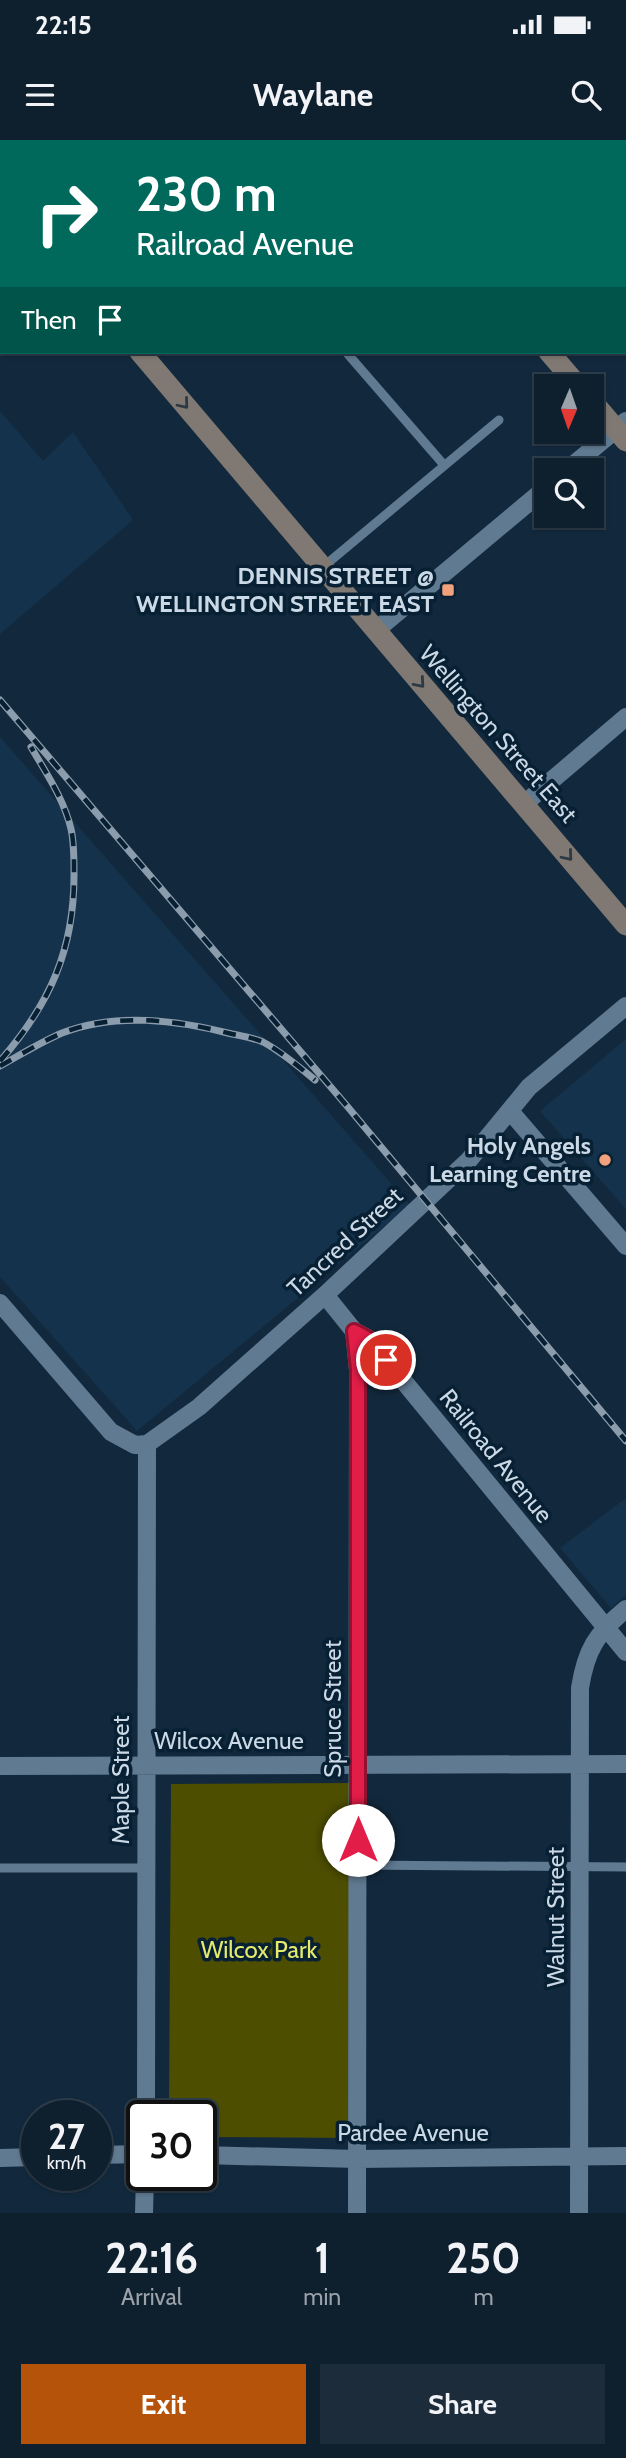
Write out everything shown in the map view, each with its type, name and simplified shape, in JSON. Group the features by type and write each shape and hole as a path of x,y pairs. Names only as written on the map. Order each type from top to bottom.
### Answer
{"main road":[{"name":"Wellington Street East","path":"142,354 626,925"},
{"path":"551,354 568,374"},
{"path":"604,413 622,430"}],"street":[{"path":"584,458 622,430"},
{"path":"375,631 534,498"},
{"path":"524,804 626,717"},
{"name":"Tancred Street","path":"147,1444 199,1407 324,1295 469,1160 530,1087 626,1006"},
{"path":"510,1111 626,1245"},
{"name":"Railroad Avenue","path":"324,1295 354,1331 369,1339 626,1653"},
{"path":"0,1303 111,1432 135,1445 147,1444"},
{"name":"Spruce Street","path":"354,1331 358,1370 357,2213"},
{"name":"Maple Street","path":"145,2100 147,1444"},
{"name":"Walnut Street","path":"579,2213 582,1763 580,1688 584,1662 605,1627 626,1609"},
{"name":"Wilcox Avenue","path":"0,1766 626,1764"},
{"name":"Pardee Avenue","path":"217,2155 358,2159 626,2156"},
{"path":"0,2158 21,2157"},
{"path":"144,2213 145,2191"}],"lane":[{"path":"348,354 444,465"},
{"path":"323,566 499,419"},
{"path":"358,1865 626,1867"},
{"path":"0,1868 145,1868"}],"shaded area":[{"path":"0,411 43,461 73,432 133,520 0,634"},
{"path":"0,737 410,1205 137,1431 0,1277"},
{"name":"Holy Angels Learning Centre","path":"626,1039 626,1209 540,1111"},
{"path":"626,1498 626,1595 611,1608 560,1548"}],"green space":[{"name":"Wilcox Park","path":"350,1783 348,2138 217,2137 217,2100 169,2100 171,1784"}],"railway":[{"path":"0,700 347,1106 626,1441"},
{"path":"0,1061 33,1018 56,974 70,926 73,899 74,855 68,818 31,747"},
{"path":"0,1066 62,1033 83,1026 147,1020 190,1025 248,1037 270,1046 315,1080"}],"place":[{"name":"DENNIS STREET @ WELLINGTON STREET EAST","path":"448,590"},
{"name":"Holy Angels Learning Centre","path":"605,1160"}],"route":[{"path":"358,1840 358,1370 354,1331 369,1339 386,1360"}]}
